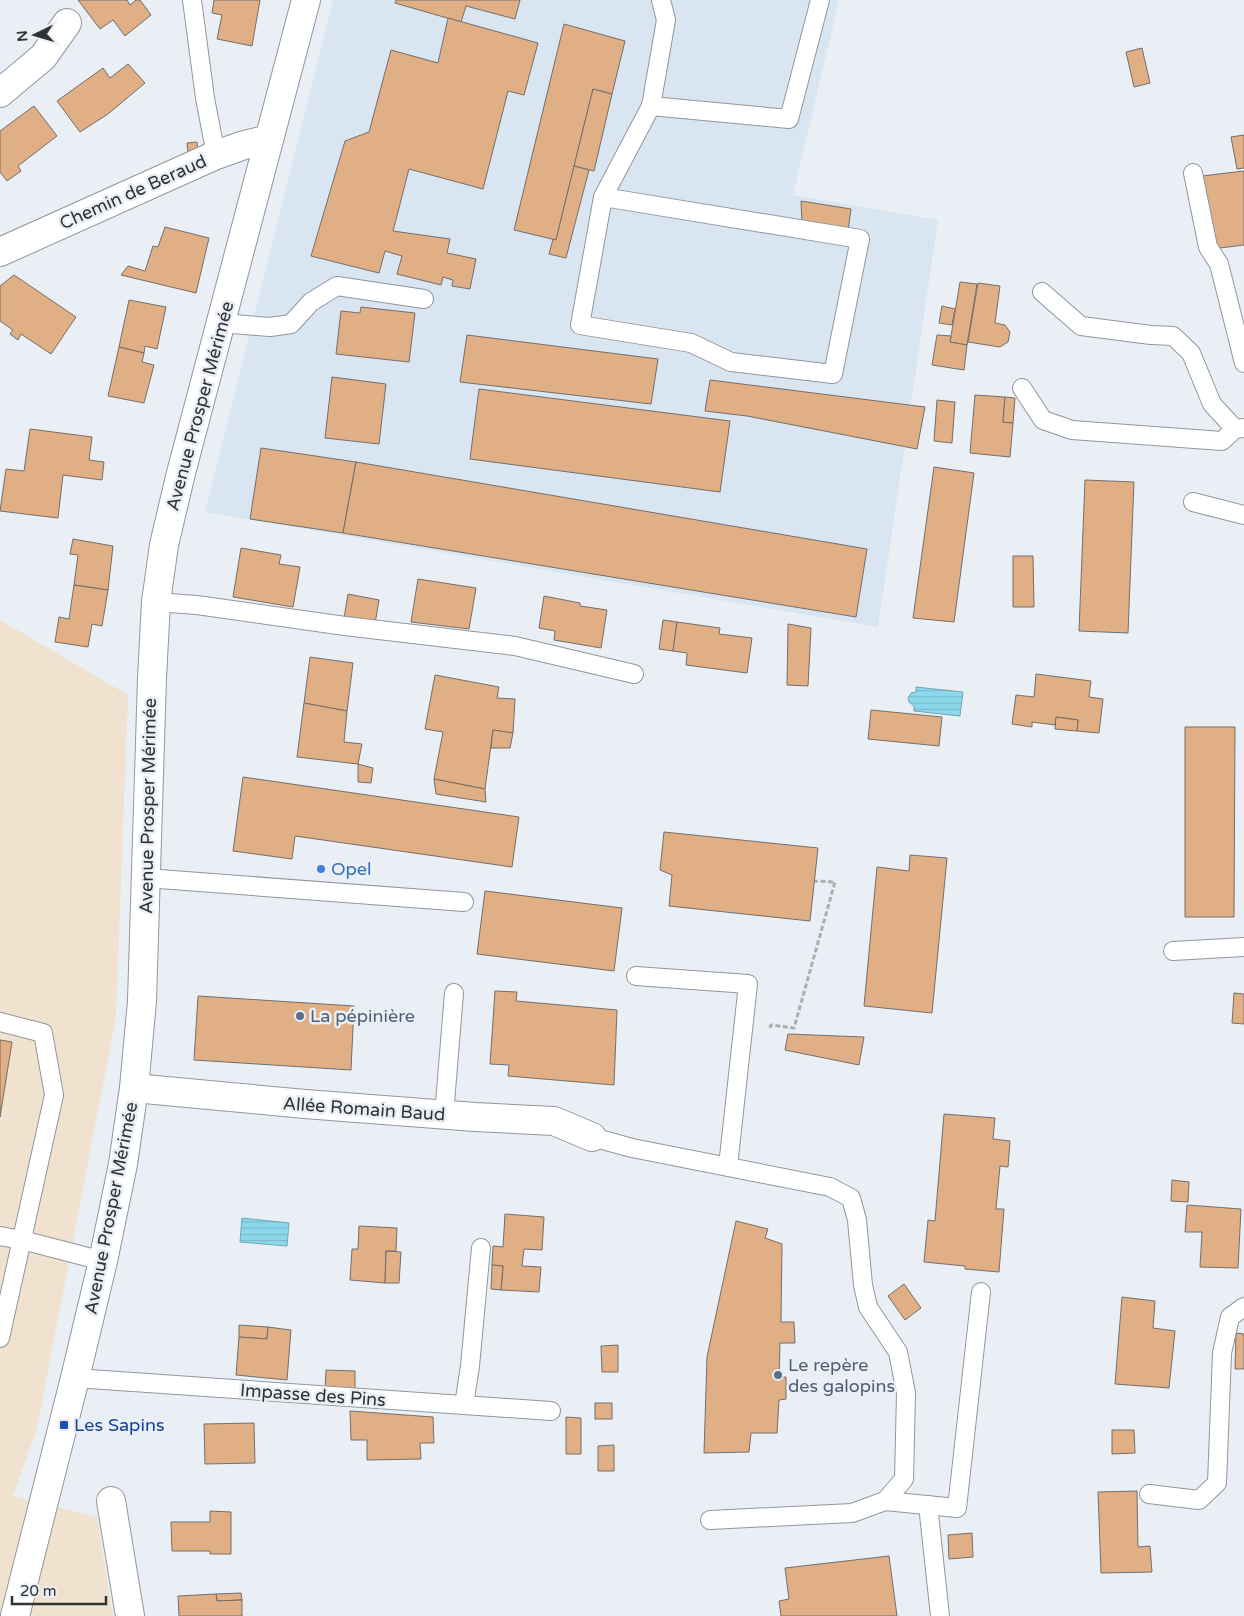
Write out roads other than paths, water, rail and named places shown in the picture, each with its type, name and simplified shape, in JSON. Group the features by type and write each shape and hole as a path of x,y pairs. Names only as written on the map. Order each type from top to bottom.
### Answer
{"main road":[{"name":"Avenue Prosper Mérimée","path":"15,1616 103,1261 123,1164 134,1088 142,1001 156,602 164,544 306,0"},
{"path":"0,93 43,57 67,23"},
{"name":"Chemin de Beraud","path":"0,252 216,155 244,144 269,139"},
{"name":"Allée Romain Baud","path":"134,1088 444,1115 554,1121 592,1137"},
{"path":"111,1501 130,1616"}],"lane":[{"path":"192,0 205,98 216,155"},
{"path":"603,197 860,239 833,374 732,362 692,343 580,326 603,197 651,106 666,20 661,0"},
{"path":"651,106 789,118 820,0"},
{"path":"1193,173 1208,247 1219,264 1244,363"},
{"path":"221,323 270,327 290,324 311,302 337,286 424,299"},
{"path":"1022,388 1043,420 1072,430 1222,441 1240,428 1212,404 1191,353 1172,336 1081,326 1042,292"},
{"path":"1193,502 1244,514"},
{"path":"156,602 197,605 345,626 516,646 634,674"},
{"path":"146,878 464,902"},
{"path":"1173,951 1244,947"},
{"path":"636,976 748,984 728,1166"},
{"path":"444,1115 454,993"},
{"path":"0,1022 43,1033 54,1095 0,1338"},
{"path":"592,1137 632,1148 830,1187 851,1198 857,1220 863,1285 868,1307 898,1352 906,1393 904,1480 885,1501"},
{"path":"0,1236 103,1261"},
{"path":"464,1405 470,1366 481,1248"},
{"path":"710,1520 852,1513 885,1501 956,1508 981,1292"},
{"path":"1149,1494 1199,1500 1217,1483 1222,1353 1230,1317 1244,1307"},
{"name":"Impasse des Pins","path":"75,1378 551,1411"},
{"path":"928,1505 940,1616"}],"water":[{"path":"916,687 963,692 960,716 914,711 914,706 909,702 908,698 911,693 916,692"},
{"path":"242,1218 289,1223 287,1246 240,1242"}],"place":[{"name":"Opel","path":"321,869"},
{"name":"La pépinière","path":"300,1016"},
{"name":"Le repère des galopins","path":"778,1375"},
{"name":"Les Sapins","path":"64,1425"}]}
